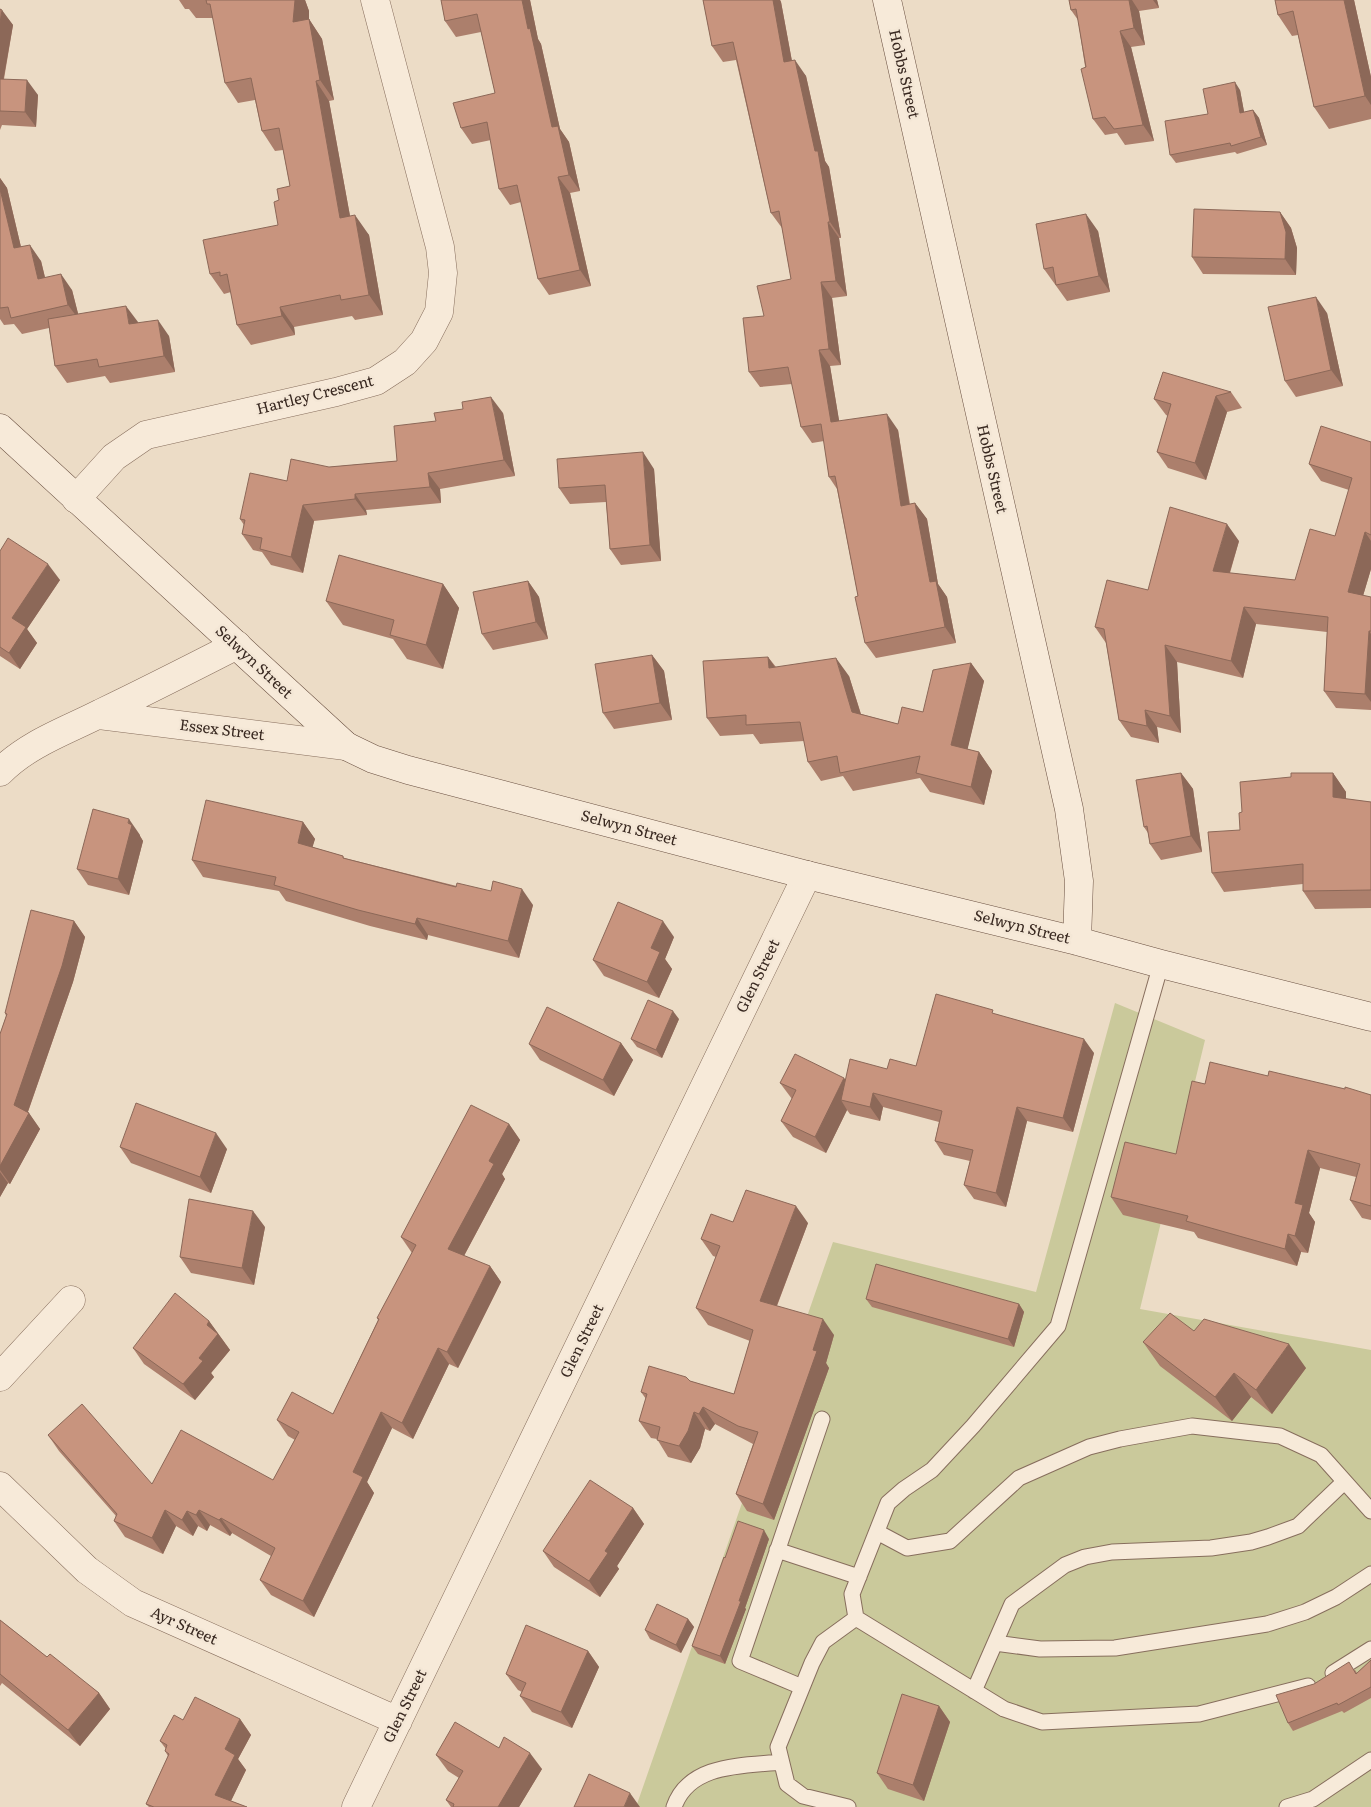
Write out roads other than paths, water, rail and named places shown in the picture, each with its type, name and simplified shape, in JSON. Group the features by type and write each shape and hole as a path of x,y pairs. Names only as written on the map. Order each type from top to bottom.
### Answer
{"street":[{"name":"Hartley Crescent","path":"76,499 114,457 146,436 376,381 405,362 424,341 439,312 444,273 440,247 375,0"},
{"name":"Hobbs Street","path":"887,0 1069,810 1080,881 1077,941"},
{"name":"Selwyn Street","path":"0,428 237,645 319,723 346,746 373,759 408,770 807,875 1077,941 1371,1017"},
{"path":"0,772 12,760 41,741 99,715 237,645"},
{"name":"Essex Street","path":"99,715 346,746"},
{"name":"Glen Street","path":"356,1807 807,875"},
{"path":"0,1378 71,1300"},
{"name":"Ayr Street","path":"0,1486 87,1570 133,1603 398,1721"}],"lane":[{"path":"1161,964 1058,1326 973,1426 932,1470 904,1489 888,1503 852,1594 856,1618 1004,1709 1042,1722 1199,1714 1314,1684 1371,1649"},
{"path":"802,1687 740,1661 822,1419"},
{"path":"877,1532 907,1548 950,1541 1019,1478 1089,1447 1120,1439 1192,1426 1280,1436 1320,1455 1371,1511"},
{"path":"974,1691 1012,1604 1065,1565 1085,1557 1112,1552 1210,1548 1251,1542 1268,1537 1298,1526 1344,1482"},
{"path":"778,1550 859,1577"},
{"path":"995,1643 1040,1649 1115,1648 1266,1624 1305,1612 1336,1597 1371,1574"},
{"path":"848,1807 803,1796 787,1784 778,1746 823,1642 856,1618"},
{"path":"1287,1807 1313,1799 1371,1760"},
{"path":"674,1807 683,1789 701,1776 720,1768 782,1762"}]}
